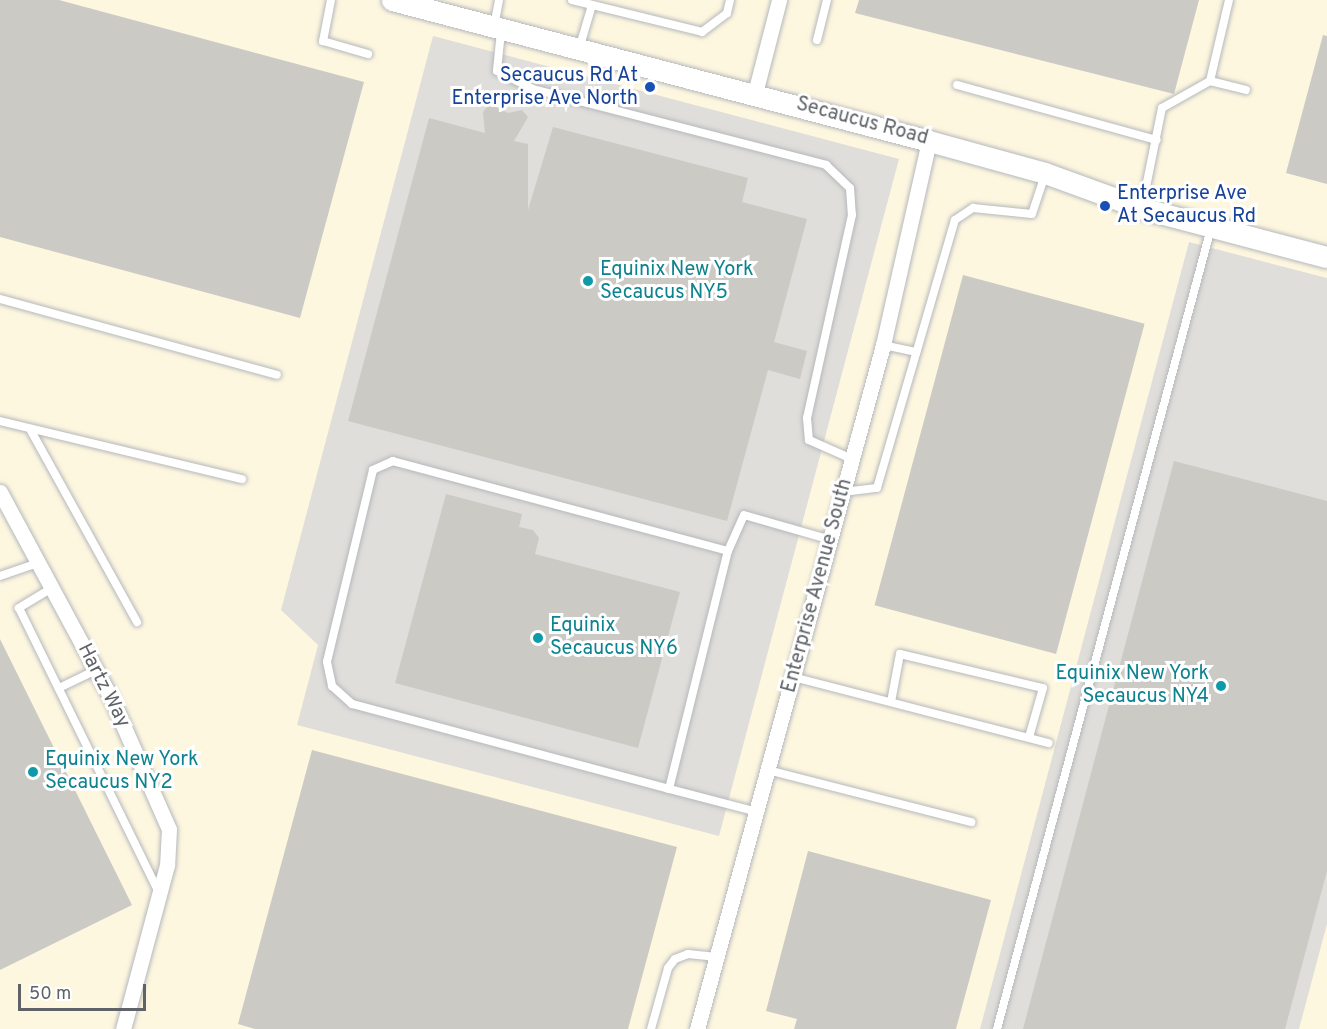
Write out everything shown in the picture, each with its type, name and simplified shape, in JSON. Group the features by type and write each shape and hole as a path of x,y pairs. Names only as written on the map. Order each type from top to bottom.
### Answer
{"main road":[{"name":"Secaucus Road","path":"392,0 497,31 755,93 1045,174 1141,208 1327,257"}],"street":[{"path":"755,93 779,0"},
{"name":"Enterprise Avenue South","path":"698,1029 883,345 929,141"},
{"name":"Hartz Way","path":"0,492 96,670 167,822 169,856 123,1029"}],"lane":[{"path":"331,0 322,41 368,54"},
{"path":"499,0 497,71 533,89 826,165 850,188 852,215 807,418 809,440 852,459"},
{"path":"572,0 702,32 727,13 730,0"},
{"path":"817,40 827,0"},
{"path":"1210,81 1229,0"},
{"path":"579,50 592,5"},
{"path":"1141,208 1162,108 1210,81 1246,90"},
{"path":"957,85 1157,140"},
{"path":"843,492 877,488 942,262 961,214 973,208 1032,214 1045,174"},
{"path":"997,1029 1211,226"},
{"path":"0,299 277,375"},
{"path":"883,345 916,352"},
{"path":"0,422 242,479"},
{"path":"30,429 137,622"},
{"path":"728,551 393,461 373,470 327,662 332,686 352,704 756,812"},
{"path":"669,789 728,551 744,515 831,540"},
{"path":"0,576 38,563"},
{"path":"52,588 19,608 159,893"},
{"path":"891,702 900,654 1043,688 1029,737"},
{"path":"58,688 96,670"},
{"path":"793,677 1049,743"},
{"path":"768,770 971,822"},
{"path":"651,1029 668,968 675,959 688,954 717,957"}],"shaded area":[{"path":"0,0 1327,0 1327,1029 0,1029"},
{"path":"433,36 899,159 719,836 297,725 318,645 281,610"},
{"name":"Equinix New York Secaucus NY4","path":"1189,242 1327,278 1327,924 1299,1029 980,1029"}],"building":[{"path":"0,0 59,0 364,82 300,318 0,237"},
{"path":"859,0 1199,0 1174,94 855,13"},
{"path":"1323,35 1327,36 1327,184 1286,173"},
{"name":"Equinix New York Secaucus NY5","path":"489,104 508,113 522,110 528,117 514,141 528,144 528,210 553,127 748,178 742,202 807,219 774,342 807,351 800,379 768,370 727,521 348,421 429,118 485,133 483,112"},
{"path":"963,275 1145,324 1056,654 874,605"},
{"name":"Equinix New York Secaucus NY4","path":"1174,461 1327,501 1327,871 1285,1029 1023,1029"},
{"name":"Equinix Secaucus NY6","path":"446,494 522,514 519,527 533,530 539,538 535,554 680,592 638,748 395,683"},
{"name":"Equinix New York Secaucus NY2","path":"0,639 132,905 0,970"},
{"path":"312,750 677,847 628,1029 255,1029 238,1024"},
{"path":"808,851 991,900 956,1029 794,1029 797,1019 766,1011"}],"place":[{"name":"Secaucus Rd At Enterprise Ave North","path":"650,87"},
{"name":"Enterprise Ave At Secaucus Rd","path":"1105,206"},
{"name":"Equinix New York Secaucus NY5","path":"588,281"},
{"name":"Equinix Secaucus NY6","path":"538,638"},
{"name":"Equinix New York Secaucus NY4","path":"1221,686"},
{"name":"Equinix New York Secaucus NY2","path":"33,772"}]}
